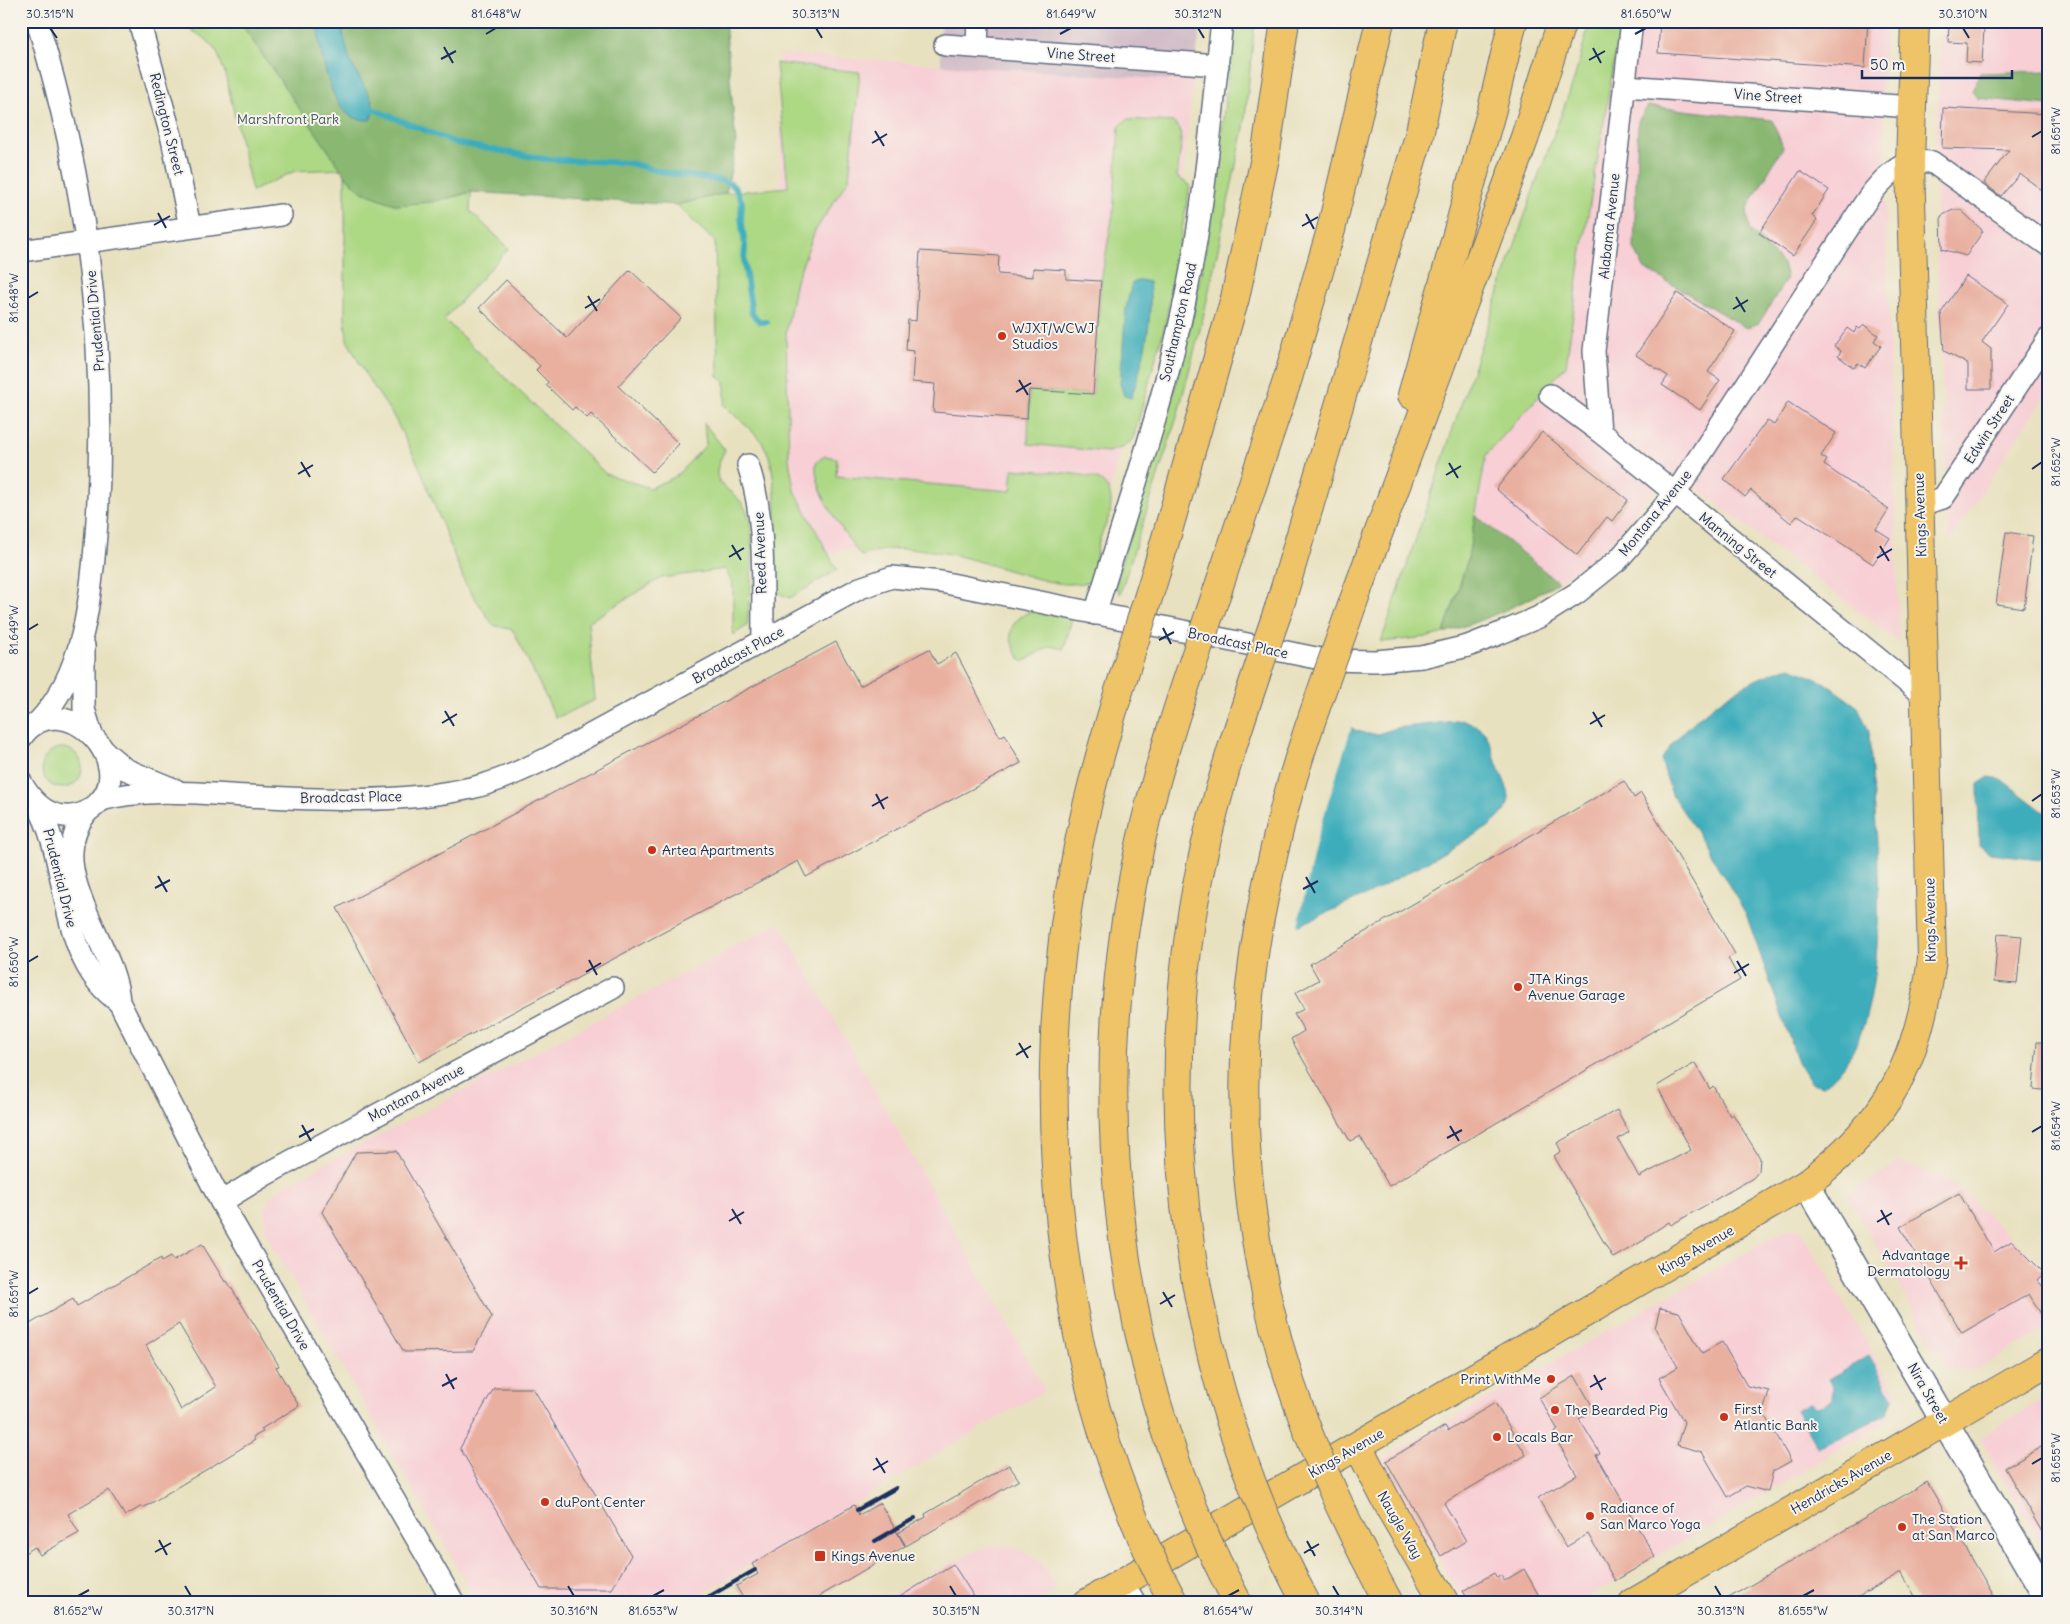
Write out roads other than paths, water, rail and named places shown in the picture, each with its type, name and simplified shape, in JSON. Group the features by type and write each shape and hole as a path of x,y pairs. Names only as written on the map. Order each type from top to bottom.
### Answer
{"main road":[{"path":"1174,1603 1149,1553 1124,1493 1089,1379 1068,1268 1059,1196 1054,1122 1055,1048 1059,978 1078,848 1105,740 1158,569 1235,298 1265,158 1285,21"},
{"path":"1238,1603 1216,1560 1185,1485 1148,1368 1134,1305 1123,1234 1114,1100 1119,982 1139,850 1158,773 1288,378 1326,249 1380,21"},
{"path":"1306,1603 1277,1544 1248,1476 1215,1374 1199,1305 1187,1233 1178,1116 1178,1055 1182,993 1198,878 1229,757 1279,608 1419,136 1443,21"},
{"path":"1357,591 1492,109 1513,21"},
{"path":"1389,1603 1330,1486 1303,1419 1280,1348 1264,1281 1253,1218 1245,1104 1249,997 1266,891 1292,783 1357,591 1525,137 1562,21"},
{"name":"Kings Avenue","path":"1087,1603 1129,1592 1358,1446 1806,1184 1832,1165 1860,1138 1887,1102 1911,1053 1926,1006 1932,960 1910,162 1915,21"},
{"name":"Hendricks Avenue","path":"1633,1603 2049,1361"},
{"name":"Naugle Way","path":"1358,1446 1379,1488 1445,1603"}],"street":[{"name":"Prudential Drive","path":"38,21 70,140 87,242 98,330 101,434 96,539 84,626 83,700 86,718 110,778 75,835 73,848 74,869 85,910 115,974 119,1002 221,1202 454,1603"},
{"name":"Redington Street","path":"139,21 172,139 190,228"},
{"path":"977,47 978,21"},
{"name":"Southampton Road","path":"1094,614 1160,398 1184,303 1201,210 1222,21"},
{"name":"Alabama Avenue","path":"1600,432 1594,351 1632,21"},
{"name":"Vine Street","path":"945,45 1218,64"},
{"name":"Vine Street","path":"1624,86 1911,107"},
{"path":"1910,162 1932,162 2049,246"},
{"name":"Montana Avenue","path":"1297,655 1342,661 1414,658 1452,650 1539,617 1578,592 1605,571 1618,560 1675,494 1879,183 1910,162"},
{"path":"21,251 281,215"},
{"name":"Edwin Street","path":"1920,506 1944,498 2049,338"},
{"name":"Manning Street","path":"1550,395 1600,432 1925,697"},
{"name":"Reed Avenue","path":"748,465 756,490 761,527 763,641"},
{"name":"Broadcast Place","path":"26,790 50,813 62,816 76,816 94,806 125,796 186,793 366,799 418,796 472,788 512,775 548,758 860,588 892,577 941,582 1297,655"},
{"name":"Prudential Drive","path":"27,731 63,688 84,626"},
{"name":"Broadcast Place","path":"27,731 52,719 69,720 132,772 186,793"},
{"name":"Prudential Drive","path":"26,790 50,831 65,904 78,942 98,982 119,1002"},
{"name":"Montana Avenue","path":"221,1202 265,1175 613,988"},
{"name":"Nira Street","path":"1806,1184 2049,1601"}],"water":[{"path":"318,21 343,21 343,34 350,61 372,100 374,111 370,120 351,116 339,105 325,69"},
{"path":"1141,280 1149,282 1149,325 1140,371 1131,398 1124,396 1120,384 1126,307 1132,283"},
{"path":"1791,667 1825,683 1858,707 1869,731 1878,867 1878,921 1874,973 1865,1020 1848,1059 1823,1086 1811,1083 1798,1062 1746,914 1699,835 1672,795 1661,760 1686,730 1718,702 1755,680"},
{"path":"1464,720 1480,729 1491,745 1509,797 1507,806 1502,814 1487,828 1371,893 1284,932 1344,722 1355,730 1367,734 1378,734 1396,728"},
{"path":"1989,777 2001,779 2049,816 2049,860 1989,853 1979,845 1978,784"},
{"path":"1869,1356 1893,1398 1887,1414 1818,1448 1796,1410 1809,1403 1816,1407 1824,1405 1832,1399 1833,1388 1828,1379"}],"waterway":[{"path":"368,107 456,143 545,159 629,163 667,173 719,180 731,184 736,189 742,202 744,262 752,314 760,322 767,322"}],"railway":[{"path":"857,1510 896,1488"},
{"path":"875,1541 915,1518"},
{"path":"698,1603 755,1570"},
{"path":"769,1603 773,1601"}],"place":[{"name":"WJXT/WCWJ Studios","path":"1002,336"},
{"name":"Artea Apartments","path":"652,850"},
{"name":"JTA Kings Avenue Garage","path":"1518,987"},
{"name":"Advantage Dermatology","path":"1961,1263"},
{"name":"Print WithMe","path":"1551,1379"},
{"name":"The Bearded Pig","path":"1555,1410"},
{"name":"First Atlantic Bank","path":"1724,1417"},
{"name":"Locals Bar","path":"1497,1437"},
{"name":"duPont Center","path":"545,1502"},
{"name":"Radiance of San Marco Yoga","path":"1590,1516"},
{"name":"The Station at San Marco","path":"1902,1527"},
{"name":"Kings Avenue","path":"820,1556"}],"park label":[{"name":"Marshfront Park","path":"288,119"}]}
